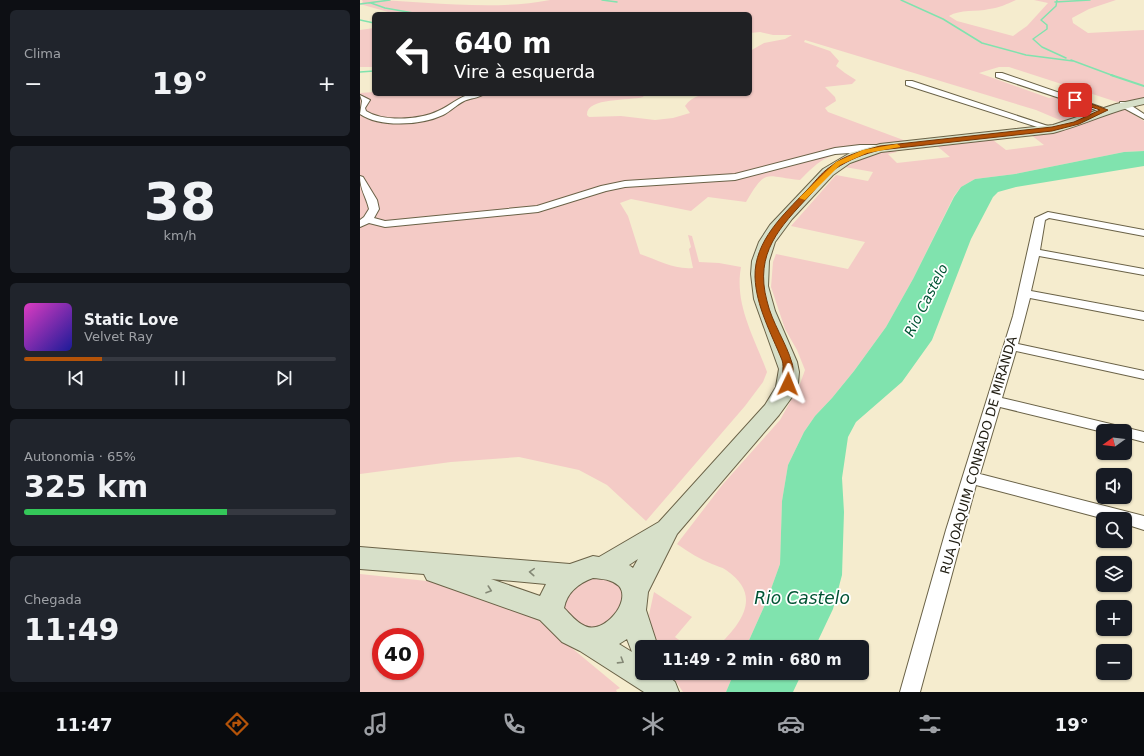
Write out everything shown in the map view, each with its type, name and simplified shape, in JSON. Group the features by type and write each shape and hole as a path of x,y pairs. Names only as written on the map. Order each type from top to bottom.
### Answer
{"street":[{"path":"999,74 1105,110"},
{"path":"909,83 1052,129"},
{"path":"360,97 365,98 361,108 362,112 366,116 385,121 415,119 439,114 457,102 474,96"},
{"path":"364,221 385,224 538,209 625,184 735,177 835,151 860,148 880,148 1052,129 1076,123 1123,104 1144,101"},
{"path":"1123,104 1144,117"},
{"path":"588,640 607,636 616,632 629,619 634,601 668,528 772,410 788,384 788,365 762,302 759,277 760,265 770,236 792,210 832,168 854,155 880,148"},
{"path":"360,179 372,200 374,209 364,221"},
{"name":"RUA JOAQUIM CONRADO DE MIRANDA","path":"910,692 970,477 1010,346 1035,252 1042,217 1048,215 1144,233"},
{"path":"1035,252 1144,272"},
{"path":"1024,293 1144,316"},
{"path":"1010,346 1144,375"},
{"path":"994,400 1096,425"},
{"path":"1132,434 1144,437"},
{"path":"970,477 1144,523"},
{"path":"605,567 668,528"},
{"path":"360,558 412,564 570,575 594,567 605,567 619,571 630,579 642,640"},
{"path":"412,564 550,612 572,633 588,640 657,682"},
{"path":"550,612 551,601 555,592 570,575"}],"shaded area":[{"path":"362,0 385,0 503,5 550,0 1016,0 996,8 958,12 949,16 957,21 1013,36 1027,26 1048,3 1034,0 1116,0 1089,9 1072,18 1073,23 1088,33 1144,30 1144,99 1117,102 1009,67 999,67 979,73 1049,98 1062,95 1084,102 1075,106 1089,111 1062,121 1036,110 805,40 804,42 830,51 839,61 836,66 856,80 852,84 825,87 835,97 836,101 825,108 828,112 906,141 867,146 838,153 813,167 800,180 773,176 767,177 758,183 746,202 708,197 691,211 631,199 620,203 628,216 640,254 680,268 693,268 688,235 692,236 699,262 719,263 741,267 740,295 743,308 767,372 763,382 745,406 646,521 607,485 579,470 519,457 451,462 360,474 360,93 372,92 372,96 644,96 601,102 589,109 587,115 589,117 621,116 655,120 673,118 690,113 685,106 698,96 752,96 752,50 764,43 785,39 792,35 773,35 760,32 752,33 752,12 388,12 360,4 363,2"},
{"path":"372,28 372,67 360,67 360,30"},
{"path":"1120,106 1144,121 1144,151 1124,152 1015,174 975,179 961,187 954,196 913,279 886,327 854,371 815,416 804,432 788,465 782,501 780,564 767,600 749,640 724,640 741,619 745,609 746,599 744,589 726,570 699,558 677,544 723,484 780,420 800,384 805,370 797,350 785,329 771,287 773,262 776,254 848,269 865,242 791,226 836,175 868,181 873,172 845,167 870,155 894,150 897,152 888,154 897,163 950,157 937,146 993,140 1006,150 1044,145 1031,135 1047,134"},
{"path":"360,574 446,583 538,620 620,688 616,690 617,692 360,692"},
{"path":"577,577 612,578 626,592 618,617 602,625 590,627 578,623 562,613 560,597"},
{"path":"654,592 692,617 675,637 679,640 654,640 649,615"},
{"path":"675,680 731,680 726,692 683,692"}],"water":[{"name":"Rio Castelo","path":"1144,151 1144,166 1016,187 998,192 993,197 971,239 932,340 902,382 856,422 848,437 842,478 844,512 842,575 833,609 818,640 749,640 767,600 780,564 782,501 788,465 804,432 815,416 854,371 886,327 913,279 954,197 961,187 975,179 1015,174 1124,152"},
{"path":"731,680 799,680 793,692 726,692"}],"waterway":[{"path":"360,4 390,0"},
{"path":"602,0 617,2"},
{"path":"901,0 943,19 982,43 1026,55 1073,61"},
{"path":"1057,2 1090,0"},
{"path":"1057,2 1056,6 1041,20 1047,25 1047,29 1033,39 1042,47 1066,58"},
{"path":"371,3 385,8 408,12"},
{"path":"360,20 372,23"},
{"path":"1071,60 1114,76"},
{"path":"360,72 372,71"},
{"path":"1114,76 1144,86"}],"slow traffic":[{"path":"803,198 838,163 854,155 880,148 897,146"}],"route":[{"path":"788,384 788,365 762,302 759,277 760,265 770,236 792,210 832,168 838,163 854,155 880,148 1060,128 1076,123 1105,110 1075,100"}]}
